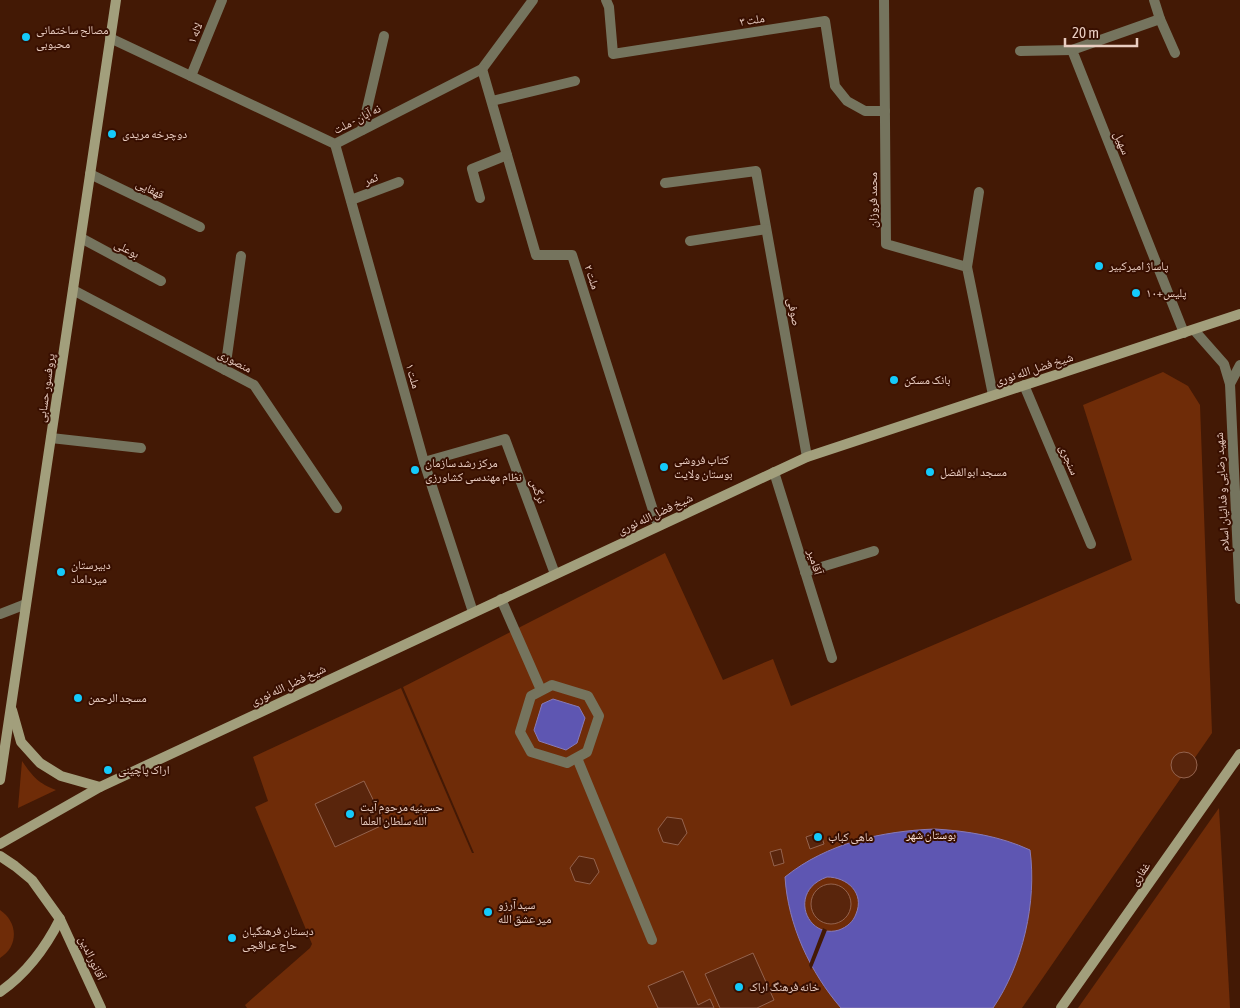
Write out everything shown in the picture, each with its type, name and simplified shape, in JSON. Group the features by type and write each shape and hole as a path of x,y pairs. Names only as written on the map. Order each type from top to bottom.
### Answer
{"street":[{"name":"پروفسور حسابی","path":"0,780 116,0"},
{"name":"لاله ۱","path":"191,76 222,0"},
{"name":"نه آبان - ملت","path":"110,38 335,144 482,69 534,0"},
{"name":"ملت ۳","path":"606,0 609,7 613,54 825,21 835,86 847,101 865,110 885,111"},
{"name":"محمد فروزان","path":"884,0 886,244 967,267"},
{"path":"1154,0 1175,53"},
{"path":"1020,51 1072,50 1160,19"},
{"path":"362,130 384,36"},
{"name":"سهیل","path":"1072,50 1189,331"},
{"name":"ملت ۲","path":"482,69 536,255 572,255 658,526"},
{"path":"492,101 575,81"},
{"name":"ملت ۱","path":"335,144 424,462 473,612"},
{"path":"480,198 472,170 507,155"},
{"name":"صوفی","path":"665,183 756,171 807,456"},
{"name":"قهقایی","path":"90,174 200,227"},
{"name":"ثمر","path":"350,200 399,182"},
{"path":"979,192 967,267 993,395"},
{"path":"690,241 766,229"},
{"name":"بوعلی","path":"81,238 161,281"},
{"path":"224,370 241,256"},
{"name":"منصوری","path":"73,290 254,386 337,508"},
{"name":"شیخ فضل الله نوری","path":"0,844 100,787 807,456 1240,314"},
{"name":"شهید رضایی و فدائیان اسلام","path":"1189,331 1224,364 1230,384 1240,599"},
{"path":"1230,384 1240,365"},
{"name":"سنجری","path":"1024,385 1091,544"},
{"path":"51,438 141,448"},
{"name":"نرگس","path":"424,462 505,439 555,574"},
{"name":"آقامیر","path":"774,472 832,658"},
{"path":"805,572 874,551"},
{"path":"501,599 541,690"},
{"path":"0,614 26,604"},
{"path":"552,685 588,696 599,716 587,752 577,758 567,763 531,752 520,732 531,696 552,685"},
{"path":"11,707 21,742 40,763 61,776 100,787"},
{"name":"غفاری","path":"1061,1008 1240,754"},
{"path":"577,758 652,940"},
{"name":"آقانورالدین","path":"0,856 32,880 60,919 101,1008"},
{"path":"0,992 15,982 37,958 49,941 60,919"}],"green space":[{"name":"بوستان شهر","path":"1163,372 1188,386 1200,405 1212,733 1022,1008 247,1008 245,1005 310,948 312,944 255,807 268,801 253,757 401,688 472,853 474,853 403,687 665,553 723,680 773,659 791,706 1132,560 1083,405"},
{"path":"22,761 36,779 56,790 18,808"},
{"path":"1219,808 1230,1008 1078,1008"},
{"path":"0,910 10,921 14,934 11,947 0,958"}],"shaded area":[{"path":"553,699 579,707 585,718 577,743 566,750 539,741 534,730 542,704"},
{"path":"935,829 971,833 1007,841 1030,850 1031,890 1025,932 1012,972 993,1008 841,1008 820,979 802,947 791,913 785,877 801,865 837,847 875,836","holes":["827,877 847,883 852,888 856,893 858,906 855,917 847,926 839,930 828,931 818,928 811,921 806,912 805,903 808,893 815,884"]}],"pier":[{"path":"823,928 827,930 811,970 809,965"}],"building":[{"path":"1184,752 1193,756 1197,765 1193,774 1184,778 1175,774 1171,765 1175,756"},
{"name":"حسینیه مرحوم آیت الله سلطان العلما","path":"364,781 385,824 335,847 315,804"},
{"path":"667,817 682,819 687,833 678,845 663,842 658,829"},
{"path":"820,832 824,844 810,849 806,837"},
{"path":"781,849 784,863 774,866 770,852"},
{"path":"579,856 594,859 599,872 590,884 575,881 570,868"},
{"path":"831,884 845,890 851,904 845,918 831,924 817,918 811,904 817,890"},
{"name":"خانه فرهنگ اراک","path":"753,953 774,1000 757,1008 720,1008 705,974"},
{"path":"683,971 698,1005 710,999 714,1008 658,1008 648,986"}],"place":[{"name":"مصالح ساختمانی محبوبی","path":"26,37"},
{"name":"دوچرخه مریدی","path":"112,134"},
{"name":"پاساژ امیرکبیر","path":"1099,266"},
{"name":"پلیس+۱۰","path":"1136,293"},
{"name":"بانک مسکن","path":"894,380"},
{"name":"کتاب فروشی بوستان ولایت","path":"664,467"},
{"name":"مرکز رشد سازمان نظام مهندسی کشاورزی","path":"415,470"},
{"name":"مسجد ابوالفضل","path":"930,472"},
{"name":"دبیرستان میرداماد","path":"61,572"},
{"name":"مسجد الرحمن","path":"78,698"},
{"name":"اراک پاچینی","path":"108,770"},
{"name":"حسینیه مرحوم آیت الله سلطان العلما","path":"350,814"},
{"name":"ماهی کباب","path":"818,837"},
{"name":"سید آرزو میر عشق الله","path":"488,912"},
{"name":"دبستان فرهنگیان حاج عراقچی","path":"232,938"},
{"name":"خانه فرهنگ اراک","path":"739,987"}]}
